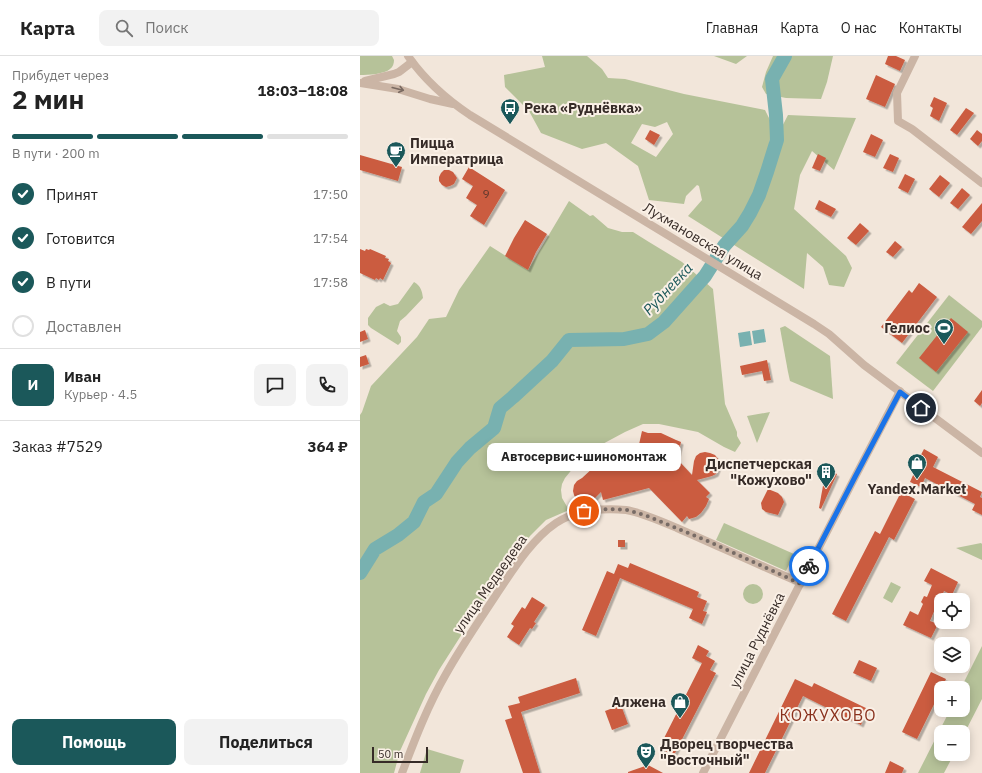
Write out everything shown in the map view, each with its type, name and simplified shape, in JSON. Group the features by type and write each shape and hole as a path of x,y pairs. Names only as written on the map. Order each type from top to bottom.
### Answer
{"street":[{"path":"915,56 897,93 898,121 912,129 982,183"},
{"path":"360,82 399,72 410,59"},
{"name":"Лухмановская улица","path":"410,59 426,79 454,104 513,142 814,324 829,334 864,365 982,453"},
{"path":"360,82 398,89 430,99 454,104"},
{"name":"улица Руднёвка","path":"703,773 900,392"},
{"name":"улица Медведева","path":"402,773 414,739 433,698 446,672 471,633 505,582 536,541 567,517 584,511 608,509 628,510 647,516 710,542 801,584"}],"green space":[{"path":"360,56 392,56 394,62 393,66 388,71 360,75"},
{"path":"542,56 587,56 602,69 608,78 625,79 684,94 765,110 772,124 768,154 788,115 856,118 834,170 812,151 800,175 794,209 846,256 852,268 844,287 829,285 823,267 807,253 804,289 688,216 702,200 699,186 697,185 686,196 684,204 649,200 638,166 606,143 582,149 541,133 529,111 505,87 504,75 545,67","holes":["667,122 673,134 656,157 631,143 642,124 655,127"]},
{"path":"714,56 747,56 736,64"},
{"path":"773,56 833,56 827,82 821,99 786,98 766,94 762,87 766,72"},
{"path":"569,201 590,216 593,215 608,228 622,232 633,232 682,262 713,289 725,404 741,443 735,452 698,432 659,424 643,424 597,447 574,467 562,484 562,498 569,510 546,520 530,536 469,623 439,670 426,694 400,751 394,773 360,773 360,415 371,386 417,337 429,319 446,317 459,290 490,246 528,270"},
{"path":"414,282 421,289 423,298 400,321 397,331 401,337 401,342 398,345 371,328 368,325 368,318 376,307 384,303 390,306 398,304"},
{"path":"949,295 982,321 982,327 933,391 896,363"},
{"path":"785,326 830,356 833,399 790,381 780,328"},
{"path":"770,412 757,443 747,416"},
{"path":"724,523 794,554 786,571 716,540"},
{"path":"981,543 982,560 956,548"},
{"path":"891,582 901,587 892,603 883,598"},
{"path":"753,584 760,587 763,594 760,601 753,604 746,601 743,594 746,587"},
{"path":"982,646 982,699 969,725 942,725 946,717 970,717 970,681 964,681 968,673 970,673 970,670"},
{"path":"934,742 934,761 950,761 944,773 918,773"},
{"path":"427,749 464,760 460,773 420,773"}],"water":[{"path":"764,329 766,342 754,344 752,331"},
{"path":"750,331 752,345 740,347 738,333"}],"building":[{"path":"888,56 896,56 905,60 900,71 885,64"},
{"path":"876,75 895,84 885,107 866,99"},
{"path":"934,97 947,103 939,121 930,116 933,108 930,106"},
{"path":"966,108 974,113 957,135 950,130"},
{"path":"650,130 660,135 654,145 645,139"},
{"path":"977,130 982,134 982,141 978,146 970,139"},
{"path":"871,134 883,140 875,157 863,152"},
{"path":"818,154 826,158 820,171 812,168"},
{"path":"890,154 899,158 893,172 883,168"},
{"path":"360,155 402,167 398,181 360,170"},
{"path":"469,167 505,190 484,225 470,216 477,205 466,198 473,186 462,179"},
{"path":"444,170 453,172 457,178 454,184 446,187 439,181 439,177"},
{"path":"905,174 915,179 908,193 898,188"},
{"path":"940,175 950,183 939,197 929,189"},
{"path":"962,188 970,195 958,209 950,203"},
{"path":"819,200 836,209 831,217 815,209"},
{"path":"982,203 982,221 971,234 962,227"},
{"path":"525,220 547,234 536,252 528,270 505,256"},
{"path":"860,223 869,231 856,245 847,238"},
{"path":"895,241 902,247 893,257 886,252"},
{"path":"360,249 365,251 366,249 370,249 386,256 385,258 389,259 388,261 391,263 383,280 376,278 375,280 360,273"},
{"path":"919,283 937,297 902,343 881,327 909,290 912,293"},
{"name":"Гелиос","path":"951,318 968,332 936,372 919,358"},
{"path":"365,330 368,339 360,342 360,332"},
{"path":"366,355 369,364 360,367 360,357"},
{"path":"767,360 771,380 764,381 762,371 742,375 740,366"},
{"path":"982,390 982,403 980,406 974,401"},
{"path":"642,431 648,433 661,433 681,442 677,459 692,475 694,461 696,456 700,453 710,453 715,455 718,459 719,464 716,474 697,480 710,493 706,497 709,499 706,506 696,517 689,519 687,516 682,522 649,488 603,500 601,492 592,501 584,503 576,499 573,491 574,485 594,467 593,461 638,449"},
{"path":"924,449 938,457 933,467 982,492 980,497 982,498 982,515 972,510 975,504 925,478 921,487 910,482 914,473 912,472"},
{"name":"Диспетчерская \"Кожухово\"","path":"826,469 837,474 821,509 819,508"},
{"path":"768,489 778,493 784,502 778,515 766,512 762,509 761,503"},
{"path":"901,492 915,499 894,540 889,537 846,621 832,614 875,531 880,534"},
{"path":"618,540 625,540 625,547 618,547"},
{"path":"630,563 699,592 697,597 707,601 703,611 707,612 702,624 689,618 693,609 620,578 596,636 582,630 607,571 614,574 618,564 628,568"},
{"path":"931,568 958,582 953,593 944,591 943,593 934,593 934,611 930,621 934,622 934,629 936,629 931,638 903,625 910,611 918,615 923,604 921,602 924,596 927,597 932,585 924,581"},
{"path":"532,597 545,605 534,622 536,623 532,629 530,628 519,645 507,637 514,626 511,624 522,607 525,609"},
{"path":"698,645 709,651 706,656 715,661 710,670 716,673 674,755 659,748 702,663 692,658"},
{"path":"859,660 877,668 871,681 853,673"},
{"path":"931,672 946,679 945,681 934,681 934,704 917,739 902,732"},
{"path":"576,678 580,693 521,712 540,773 523,773 505,720 512,718 508,706 520,703 518,697"},
{"path":"795,679 812,687 814,683 868,709 861,725 803,696 765,773 749,773"},
{"path":"621,705 628,724 612,730 605,711"},
{"path":"890,761 904,768 902,773 885,773"},
{"name":"Дворец творчества \"Восточный\"","path":"648,765 663,773 628,773 628,772"}],"waterway":[{"name":"Рудневка","path":"360,573 375,549 398,535 414,522 424,502 436,494 457,462 470,448 494,428 500,408 552,361 569,340 624,339 648,334 664,322 705,276 724,246 742,226 759,195 777,140 772,79 785,56"}],"way so far":[{"path":"584,511 608,509 628,510 647,516 710,542 801,584 809,566"}],"place":[{"name":"Река «Руднёвка»","path":"510,125"},
{"name":"Пицца Императрица","path":"396,168"},
{"name":"Гелиос","path":"944,345"},
{"name":"Yandex.Market","path":"917,480"},
{"name":"Диспетчерская \"Кожухово\"","path":"826,489"},
{"name":"Автосервис+шиномонтаж","path":"584,511"},
{"name":"Алжена","path":"680,719"},
{"name":"Дворец творчества \"Восточный\"","path":"646,769"}],"district":[{"name":"КОЖУХОВО","path":"828,715"}],"route":[{"path":"809,566 900,392 921,408"}]}
